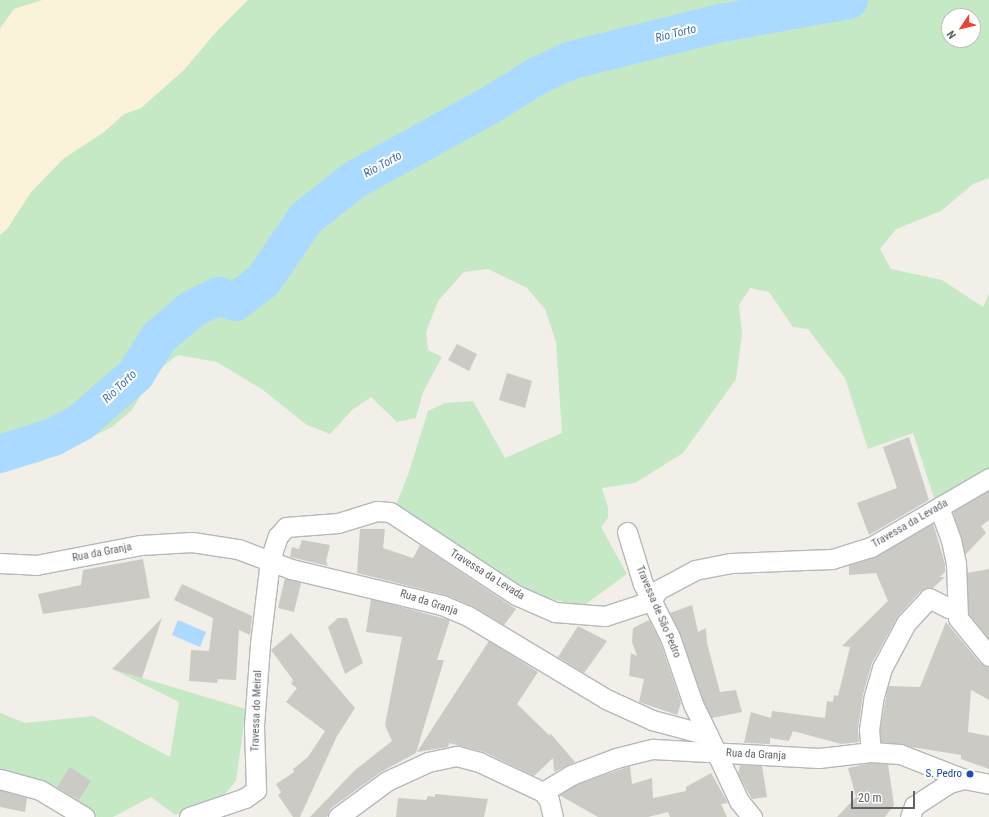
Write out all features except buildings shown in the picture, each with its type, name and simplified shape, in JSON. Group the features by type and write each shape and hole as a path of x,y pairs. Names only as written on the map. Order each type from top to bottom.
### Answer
{"street":[{"name":"Travessa da Levada","path":"270,560 278,536 286,527 338,523 377,511 390,512 516,595 555,612 605,616 651,601 658,590 695,570 731,563 832,559 871,547 989,478"},
{"path":"939,507 956,563 958,618 989,656"},
{"name":"Travessa de São Pedro","path":"627,532 651,601 670,637 693,704 739,801 752,817"},
{"name":"Rua da Granja","path":"0,564 36,565 141,545 192,542 238,549 291,569 442,604 468,616 606,699 711,744 819,758 871,752 900,754 964,778 989,784"},
{"name":"Travessa do Meiral","path":"190,817 245,798 256,790 254,726 260,644 270,560"},
{"path":"871,752 869,730 874,696 882,668 906,623 929,598 949,608 957,608"},
{"path":"543,792 571,775 616,758 654,749 711,744"},
{"path":"338,817 387,781 428,762 457,756 479,762 543,792 549,800 554,817"},
{"path":"909,813 949,783 964,778"},
{"path":"0,779 40,790 85,817"}],"green space":[{"path":"0,0 43,0 14,9 0,28"},
{"path":"248,0 989,0 989,178 973,184 941,211 896,229 880,249 891,269 942,280 983,307 989,294 989,469 935,501 913,433 868,449 845,378 808,329 793,327 769,292 750,288 739,305 742,334 736,379 683,453 635,483 602,488 608,508 608,518 601,527 627,574 583,606 537,596 507,581 394,510 408,475 428,411 445,403 473,401 505,458 562,433 556,342 545,309 527,288 488,269 464,272 438,301 426,332 428,350 442,357 423,392 416,418 397,422 371,397 352,410 330,434 307,425 263,390 217,362 178,355 154,373 132,410 112,427 40,462 0,470 0,230 7,229 31,192 63,159 83,131 104,132 124,114 141,108"},
{"path":"112,669 246,709 236,781 225,794 200,807 175,815 151,797 113,817 97,817 55,790 0,770 0,713 25,723 93,716 170,757 179,702"}],"sand":[{"path":"43,0 248,0 221,26 184,70 141,108 124,114 104,132 63,159 31,192 7,229 0,235 0,33 14,9"}],"water":[{"path":"178,620 206,632 200,647 172,635"}],"waterway":[{"name":"Rio Torto","path":"0,454 53,437 81,422 135,375 159,337 192,309 219,296 235,302 263,281 306,218 354,180 487,107 537,76 572,60 716,24 849,0"}],"place":[{"name":"S. Pedro","path":"970,774"}]}
